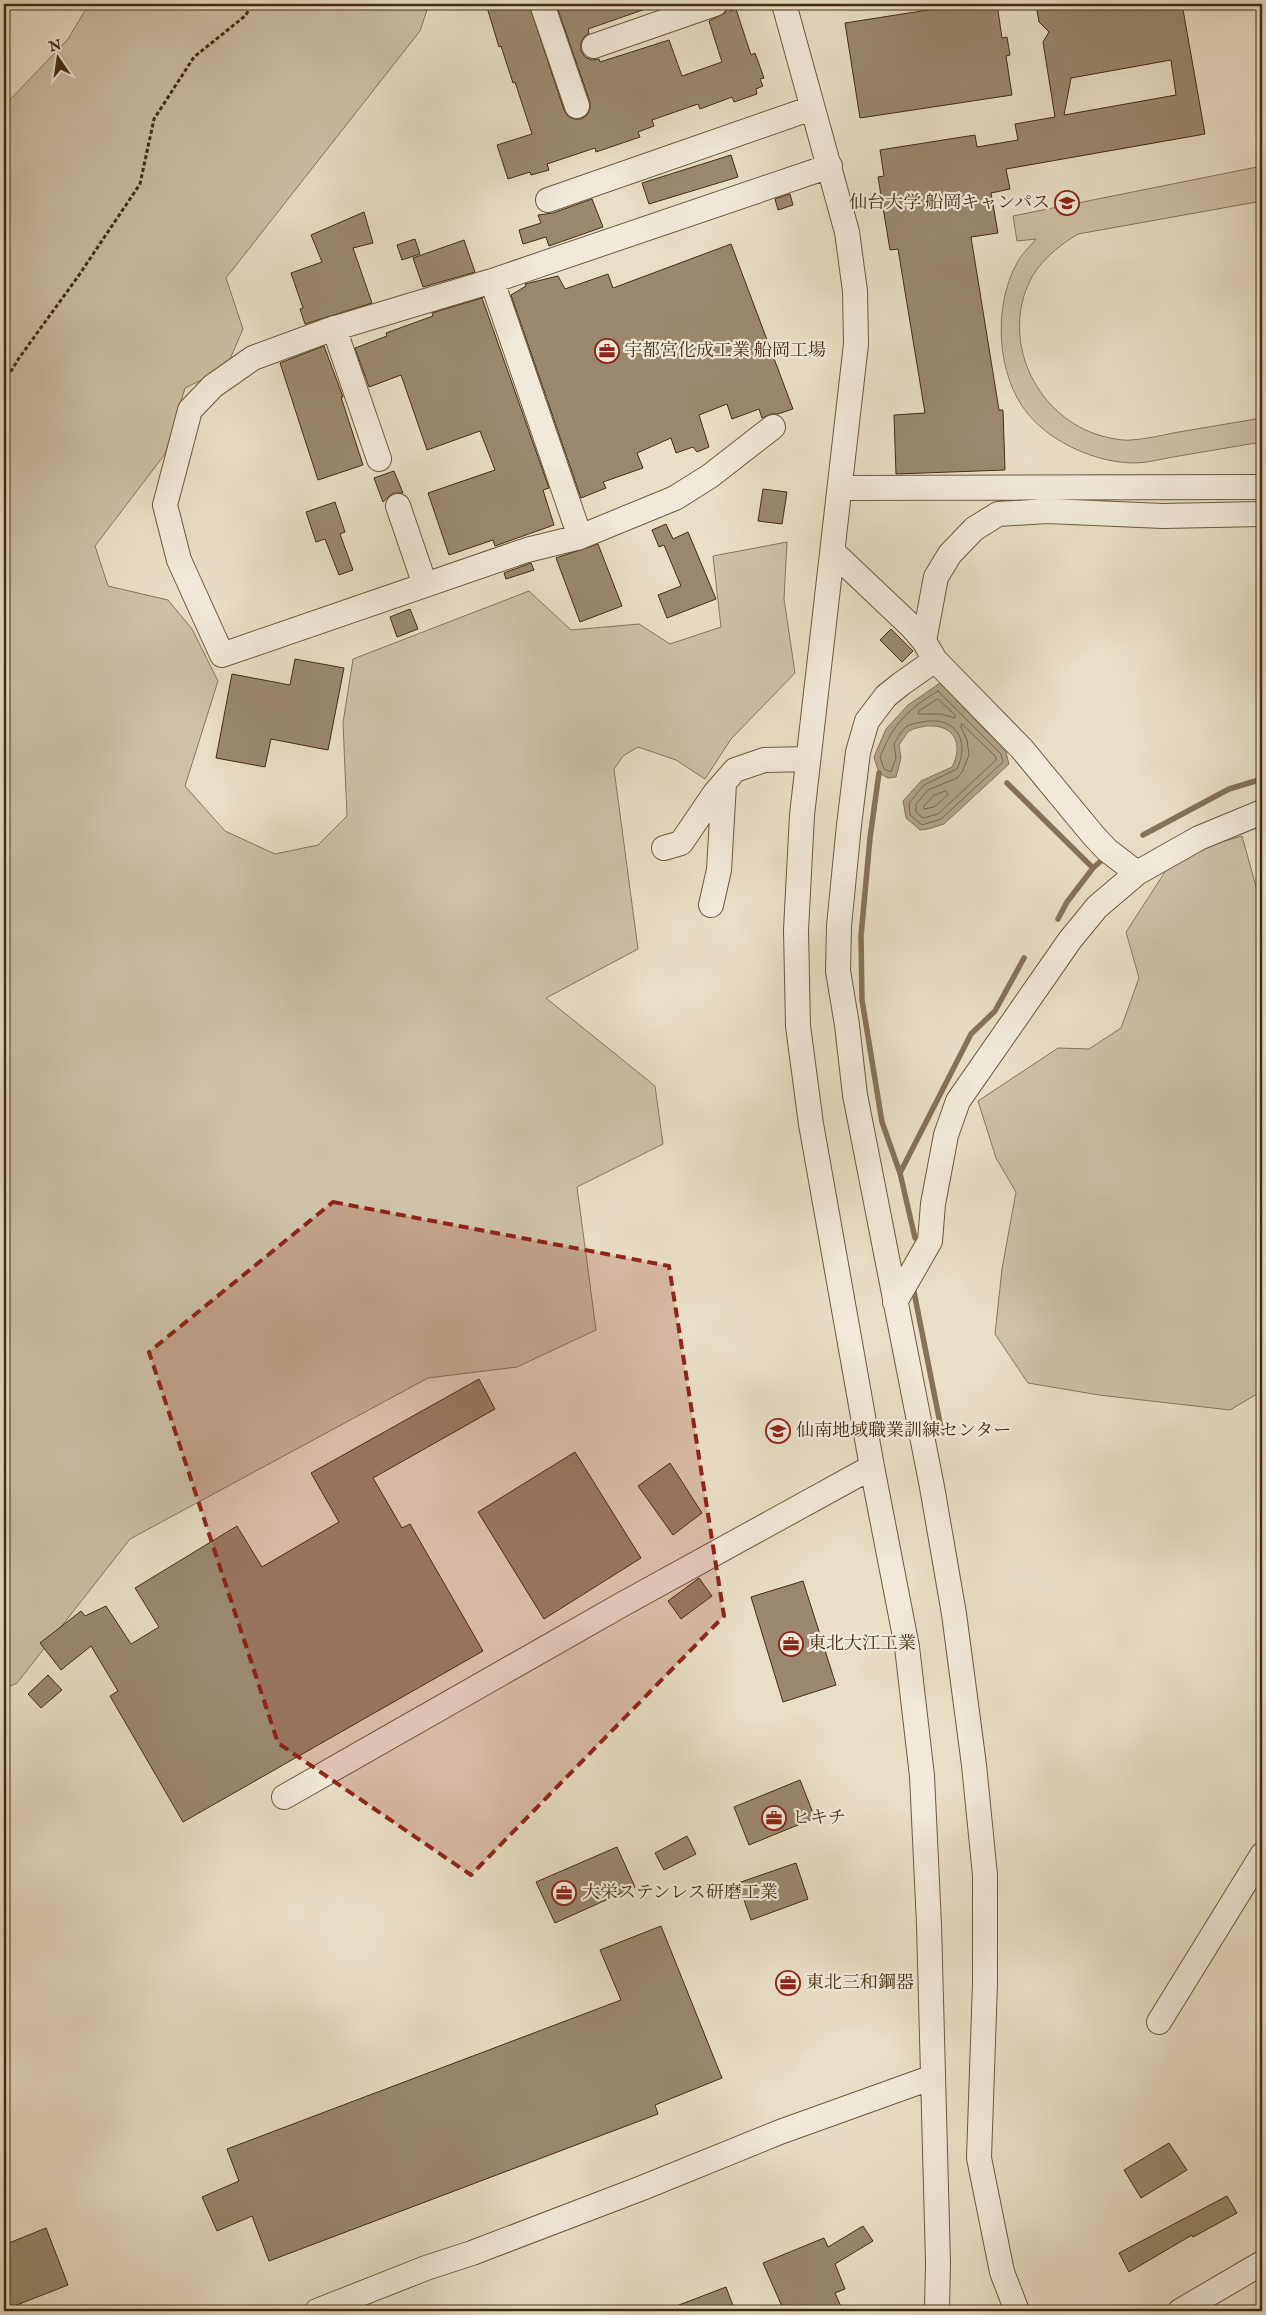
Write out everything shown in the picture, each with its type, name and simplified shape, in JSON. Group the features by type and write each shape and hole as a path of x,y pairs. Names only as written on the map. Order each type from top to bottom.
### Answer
{"street":[{"path":"542,4 576,106"},
{"path":"594,46 715,4"},
{"path":"784,4 847,232 854,291 856,335 834,553 802,814 796,930 798,1026 811,1124 872,1467 907,1647 922,1776 929,1924 938,2263 937,2311"},
{"path":"548,200 812,108"},
{"path":"773,427 710,476 675,498 580,537 526,550 222,655 179,560 165,505 190,410 213,386 253,358 334,328 492,281 830,166"},
{"path":"492,281 580,537"},
{"path":"334,328 378,459"},
{"path":"840,488 1262,487"},
{"path":"398,506 425,585"},
{"path":"1017,2311 1002,2272 979,2158 985,1983 985,1875 974,1765 954,1614 932,1487 855,1095 847,1025 838,971 839,926 858,752 867,721 886,696 930,650 936,577 950,554 974,529 998,514 1047,512 1163,516 1262,514"},
{"path":"834,553 930,650 1022,749 1107,850 1137,873"},
{"path":"664,848 681,843 735,770 764,760 808,759"},
{"path":"711,906 719,870 724,784"},
{"path":"895,1302 930,1241 933,1204 946,1135 958,1101 1070,940 1097,907 1137,873 1199,838 1262,812"},
{"path":"284,1797 554,1643 872,1467"},
{"path":"1159,2022 1262,1855"},
{"path":"317,2311 426,2268 472,2253 642,2188 780,2132 932,2077"},
{"path":"1180,2311 1262,2262"}],"path":[{"path":"4,383 19,358 83,270 140,184 154,119 194,57 245,16 253,4"}],"highlighted area":[{"path":"333,1202 669,1266 724,1616 471,1875 278,1743 149,1352"}],"shaded area":[{"path":"89,4 429,4 420,31 226,278 243,329 226,368 185,388 165,454 95,546 108,586 168,600 192,629 218,681 185,786 225,831 275,854 318,845 347,816 343,723 353,659 529,591 571,630 639,624 670,644 721,627 713,556 787,542 784,599 795,673 731,739 705,779 676,760 638,747 623,756 614,769 638,949 546,998 655,1086 663,1144 577,1187 596,1330 517,1367 428,1378 130,1539 17,1683 4,1689 4,106 68,39"},
{"path":"1262,166 1262,201 1078,234 1070,239 1043,262 1032,277 1021,308 1020,331 1023,354 1031,376 1044,396 1060,413 1079,427 1102,436 1128,440 1262,418 1262,442 1135,463 1120,462 1091,455 1062,442 1050,434 1028,414 1017,398 1009,380 1004,360 1001,319 1009,280 1019,260 1036,239 1017,241 1013,216"},
{"path":"1242,836 1262,908 1262,1391 1230,1410 1099,1395 1028,1383 995,1334 1002,1269 1016,1192 996,1158 978,1101 1058,1048 1089,1049 1121,1028 1139,978 1126,932 1176,855"}],"water":[{"path":"940,683 1006,752 1009,764 944,824 920,830 906,818 903,801 921,781 952,767 957,751 954,737 944,728 936,726 920,727 908,732 899,745 901,758 896,777 888,778 879,773 874,757 886,729 908,705"}],"building":[{"path":"486,4 529,4 564,110 568,116 574,119 581,119 587,115 590,109 590,102 556,4 653,4 654,6 588,29 589,33 581,43 581,51 585,57 592,60 599,59 600,62 669,40 682,76 722,62 709,21 725,13 728,5 730,11 736,9 751,55 755,53 764,78 760,79 763,86 756,89 757,94 734,102 732,97 700,109 698,104 652,120 654,126 638,132 640,137 596,152 595,148 547,164 549,170 531,175 530,172 508,179 497,145 532,134 515,82 513,83 501,46 499,47"},
{"path":"966,4 997,4 1002,38 1007,37 1010,55 1006,56 1012,95 860,118 845,23"},
{"path":"1036,4 1182,4 1205,134 1006,169 1010,189 991,193 998,233 971,237 999,410 1003,410 1005,470 896,474 894,415 925,413 898,249 890,250 878,177 884,176 880,150 975,135 977,147 1018,140 1015,124 1055,117 1043,42 1049,32 1039,22","holes":["1171,60 1176,95 1064,115 1071,78"]},
{"path":"731,155 738,177 649,204 642,183"},
{"path":"790,194 793,205 778,210 775,199"},
{"path":"592,199 603,227 549,246 546,237 523,244 519,230 541,223 538,215 553,213"},
{"path":"364,212 373,243 353,248 372,303 305,324 300,309 303,308 291,273 322,262 311,235"},
{"path":"415,239 420,254 402,260 397,245"},
{"path":"464,240 475,272 423,287 413,258"},
{"path":"731,244 793,409 762,418 759,409 732,419 727,404 699,415 709,447 697,452 693,447 676,453 671,438 637,453 643,468 603,482 606,488 581,498 511,295 526,286 525,284 558,276 565,289 608,274 613,288"},
{"path":"482,298 549,488 543,490 554,525 495,546 493,540 449,555 428,493 495,470 480,431 427,450 401,375 369,387 355,348 387,336 386,333 433,316 432,313"},
{"path":"324,346 343,397 341,397 363,465 318,480 280,363"},
{"path":"394,471 403,493 393,493 383,502 374,478"},
{"path":"763,489 787,492 782,524 758,521"},
{"path":"335,502 345,532 340,534 353,570 339,575 325,539 316,542 306,512"},
{"path":"666,524 673,539 688,532 716,599 667,618 658,595 681,586 664,545 659,547 652,530"},
{"path":"598,544 622,606 580,622 556,558"},
{"path":"531,563 534,570 506,579 504,573"},
{"path":"410,609 418,629 397,637 390,617"},
{"path":"891,629 913,651 902,662 880,640"},
{"path":"295,659 344,668 328,750 271,739 265,767 216,758 232,674 290,685"},
{"path":"479,1379 495,1409 373,1478 402,1528 410,1524 483,1651 183,1822 110,1696 118,1691 91,1646 61,1670 40,1643 81,1611 85,1616 106,1606 131,1644 159,1627 135,1588 237,1526 262,1567 339,1522 311,1473"},
{"path":"575,1452 641,1558 544,1619 478,1512"},
{"path":"670,1463 702,1513 673,1535 638,1486"},
{"path":"699,1578 712,1596 681,1619 668,1601"},
{"path":"803,1581 836,1685 783,1702 751,1597"},
{"path":"48,1675 62,1690 41,1708 28,1694"},
{"path":"800,1780 815,1818 749,1845 734,1807"},
{"path":"687,1836 696,1854 664,1870 655,1853"},
{"path":"617,1847 635,1887 555,1923 536,1882"},
{"path":"796,1863 808,1899 751,1920 738,1883"},
{"path":"661,1926 722,2078 655,2105 658,2114 269,2261 252,2216 217,2231 202,2197 239,2181 227,2149 621,2000 600,1950"},
{"path":"1169,2143 1187,2170 1141,2198 1124,2170"},
{"path":"1227,2196 1237,2213 1193,2237 1192,2235 1129,2272 1119,2253"},
{"path":"863,2226 873,2241 835,2264 845,2289 835,2293 843,2311 784,2311 763,2263 824,2238 828,2247"},
{"path":"46,2228 68,2285 4,2310 4,2245"},
{"path":"726,2287 735,2311 666,2310"}],"waterway":[{"path":"879,773 870,838 861,936 862,1000 882,1122 900,1173 915,1238"},
{"path":"1143,835 1229,789 1262,779"},
{"path":"1007,783 1093,868 1067,902 1058,919"},
{"path":"1093,868 1102,860"},
{"path":"900,1173 971,1034 995,1011 1024,958"},
{"path":"913,1287 942,1433"}],"place":[{"name":"仙台大学 船岡キャンパス","path":"1067,203"},
{"name":"宇都宮化成工業 船岡工場","path":"607,351"},
{"name":"仙南地域職業訓練センター","path":"778,1431"},
{"name":"東北大江工業","path":"791,1644"},
{"name":"ヒキチ","path":"774,1818"},
{"name":"大栄ステンレス研磨工業","path":"564,1893"},
{"name":"東北三和鋼器","path":"788,1983"}]}
